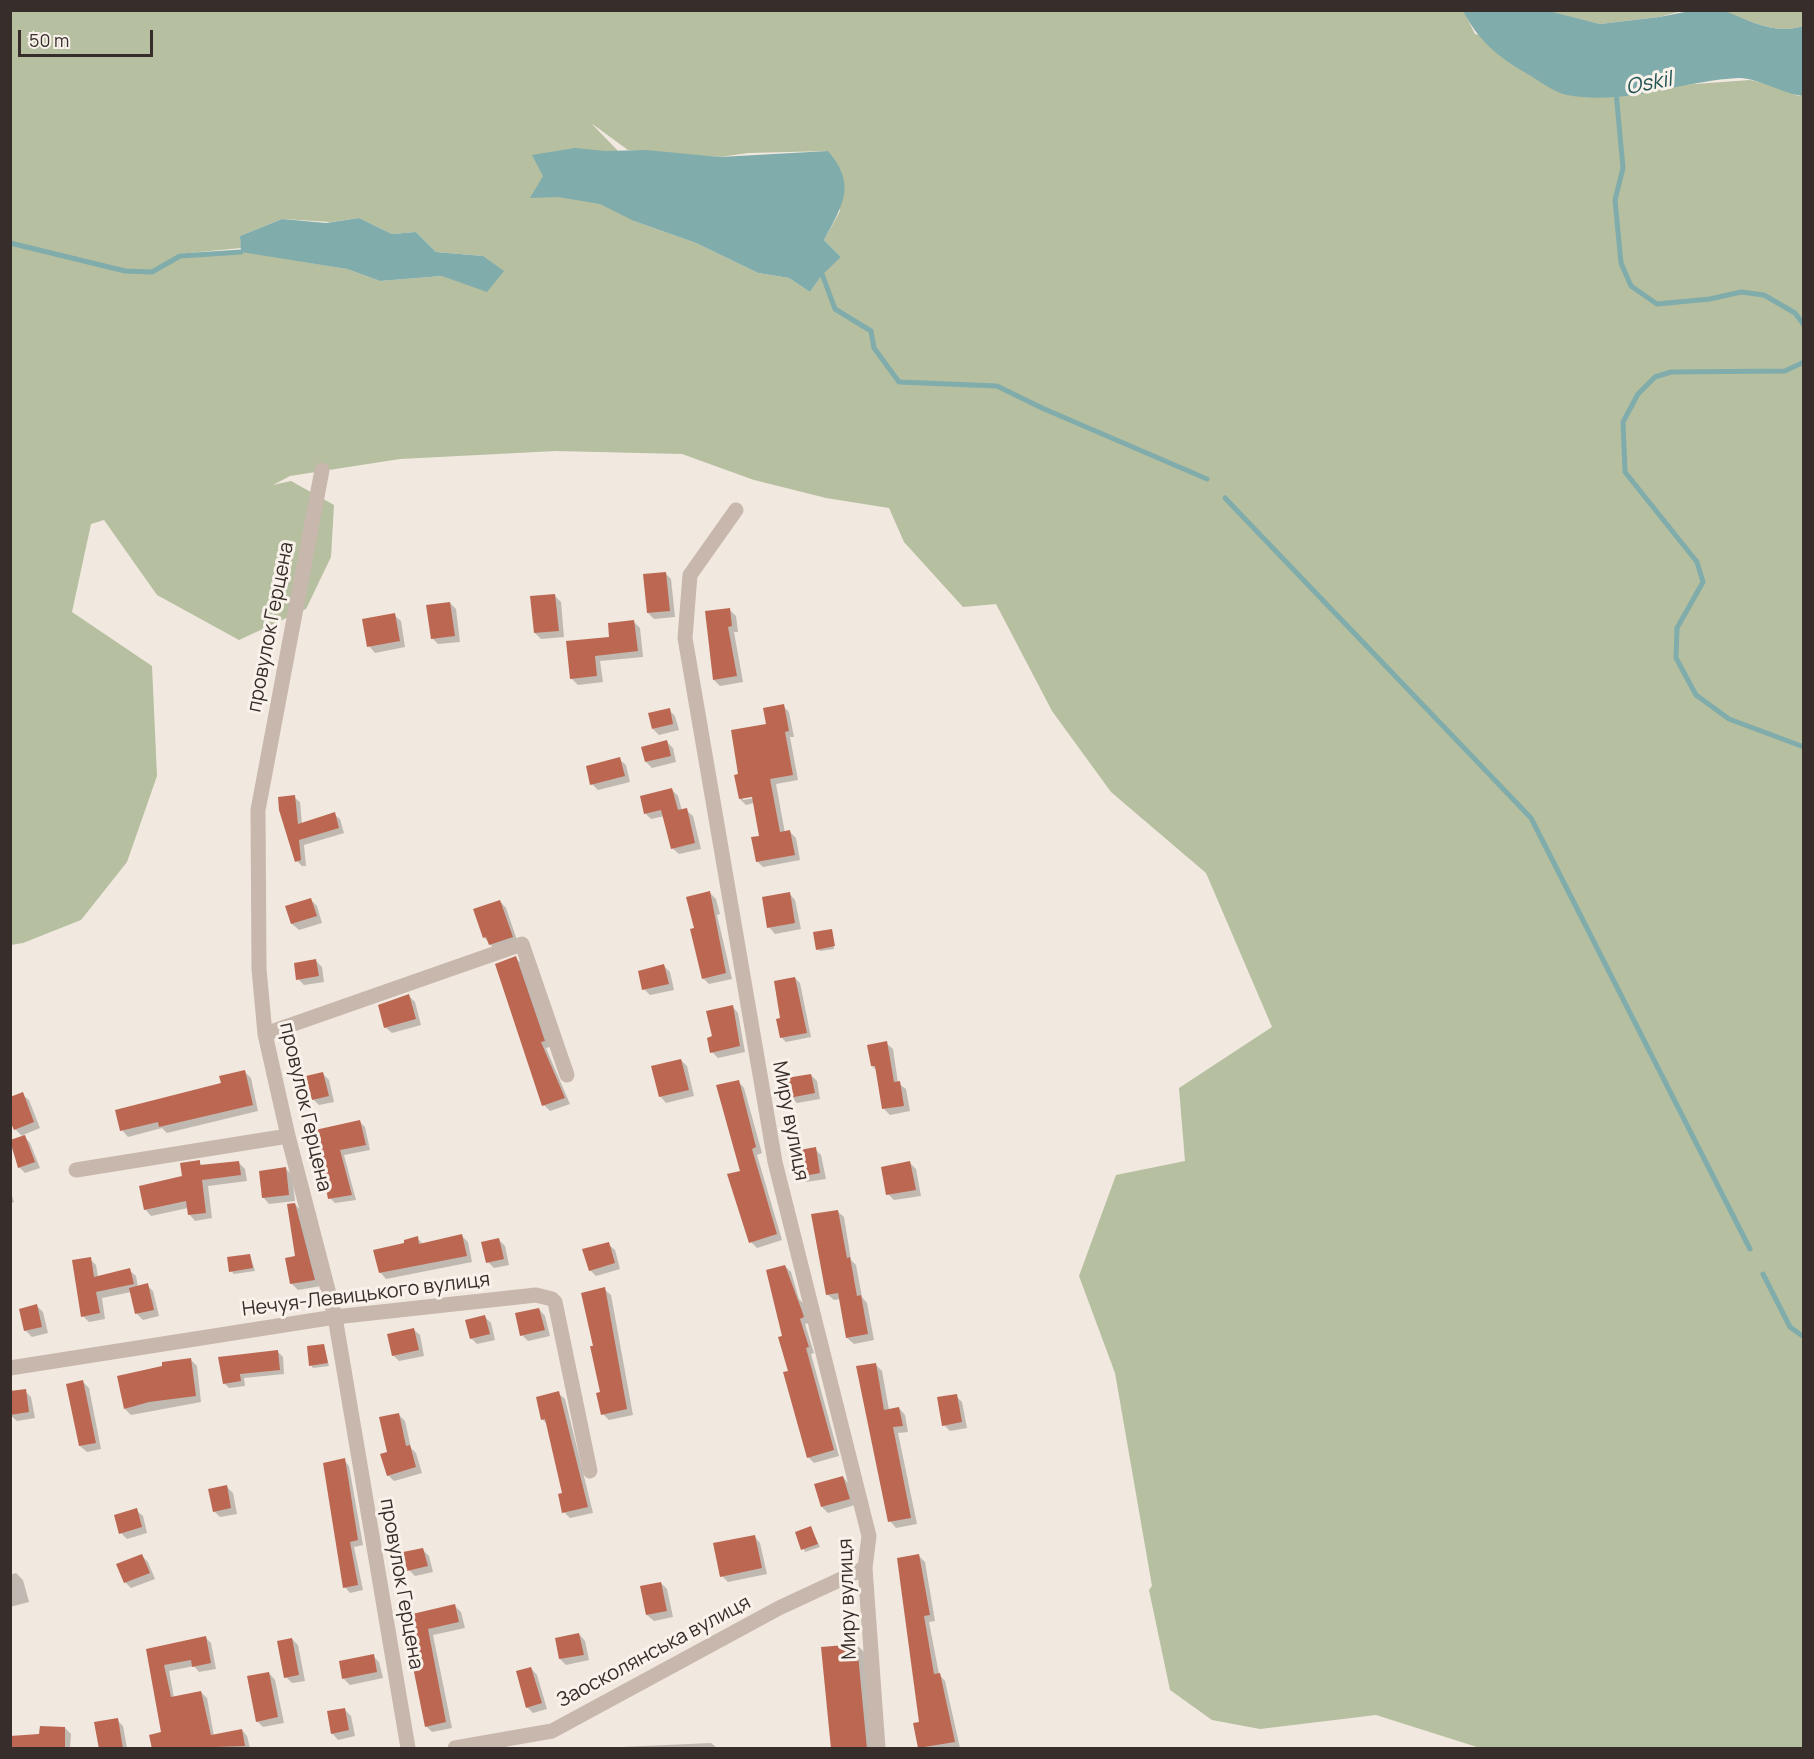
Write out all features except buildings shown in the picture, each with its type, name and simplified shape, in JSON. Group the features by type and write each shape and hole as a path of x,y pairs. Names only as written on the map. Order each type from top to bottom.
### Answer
{"street":[{"name":"провулок Герцена","path":"322,470 258,810 259,969 265,1034 288,1136 335,1317 408,1749"},
{"name":"Миру вулиця","path":"736,510 690,575 685,638 775,1162 868,1536 865,1568 878,1749"},
{"path":"265,1034 522,944 567,1076"},
{"path":"76,1170 288,1136"},
{"name":"Нечуя-Левицького вулиця","path":"10,1368 335,1317 536,1295 552,1299 590,1471"},
{"name":"Заосколянська вулиця","path":"455,1749 552,1731 779,1608 865,1568"}],"green space":[{"path":"1463,10 1475,34 1681,85 1750,80 1776,86 1798,96 1803,94 1803,1748 1480,1748 1376,1715 1260,1729 1212,1720 1170,1690 1149,1590 1152,1586 1115,1373 1079,1276 1116,1175 1185,1161 1179,1088 1272,1027 1206,873 1111,792 1052,711 996,604 963,607 904,542 889,508 826,498 754,480 682,454 556,451 400,459 290,476 273,485 291,481 334,505 331,557 306,609 239,640 157,595 104,520 91,524 72,612 152,666 157,776 127,862 81,920 23,943 11,945 11,11","holes":["591,123 628,150 720,157 748,153 828,151 840,211 824,240 841,257 822,274 810,292 789,278 758,273 696,243 634,221 630,154 618,151","359,218 392,234 416,232 436,252 483,256 442,276 380,281 347,269 246,252 181,256 179,254 241,248 240,236 282,219 331,222"]},
{"path":"1548,11 1682,11 1659,17 1600,24"},
{"path":"1723,11 1803,11 1803,26 1773,28"}],"water":[{"name":"Oskil","path":"1723,10 1773,28 1803,26 1803,95 1738,78 1631,95 1589,98 1567,95 1546,86 1498,54 1475,31 1463,11 1549,11 1600,24 1690,11"},
{"path":"575,148 605,151 646,150 720,157 828,151 842,174 844,195 837,216 824,240 841,257 821,276 810,292 789,278 758,273 696,243 634,221 600,204 558,197 530,198 543,176 532,155"},
{"path":"359,218 392,234 416,232 436,252 483,256 504,271 487,292 442,276 380,281 347,269 241,252 240,236 282,219 326,223"}],"waterway":[{"path":"1616,92 1623,168 1615,200 1621,263 1631,286 1657,304 1710,299 1741,292 1764,295 1795,313 1804,325"},
{"path":"10,243 125,271 152,272 180,256 241,252"},
{"path":"822,274 835,309 871,331 874,348 899,382 997,386 1042,408 1207,479"},
{"path":"1804,362 1785,371 1671,372 1655,377 1638,394 1623,422 1625,472 1697,562 1703,582 1677,628 1676,658 1696,695 1729,719 1804,747"},
{"path":"1225,498 1531,818 1750,1249"},
{"path":"1763,1274 1790,1327 1804,1337"}]}
